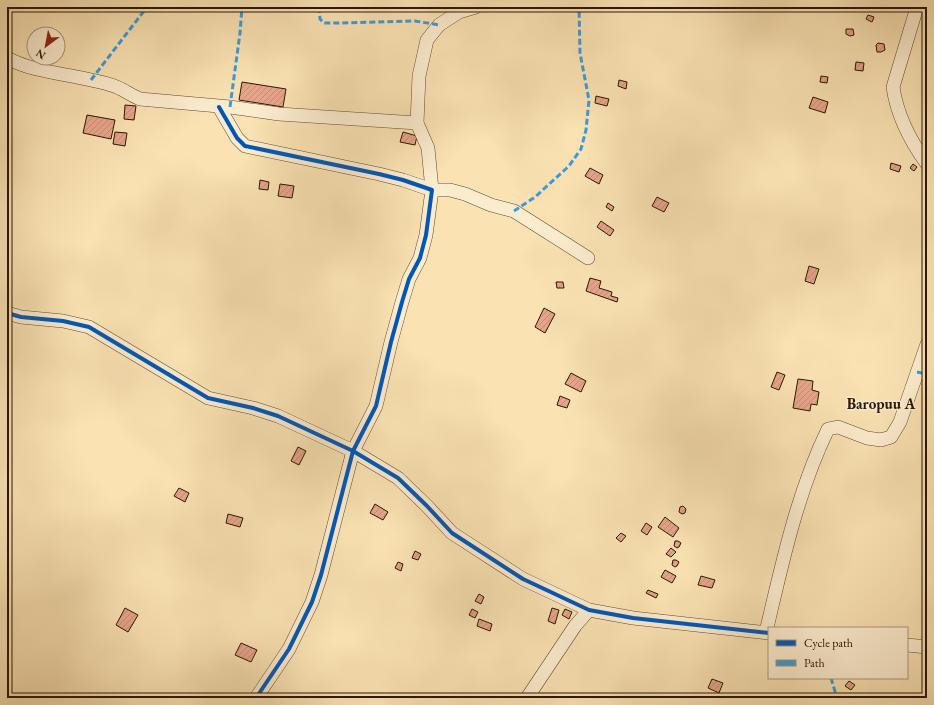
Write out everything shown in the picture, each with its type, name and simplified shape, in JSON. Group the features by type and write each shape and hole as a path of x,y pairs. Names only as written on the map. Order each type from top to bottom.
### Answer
{"street":[{"path":"256,698 289,649 312,602 321,575 353,451 376,406 402,302 409,279 420,258 426,235 432,190 428,148 417,123 419,76 427,40 439,25 459,12 476,7"},
{"path":"917,7 894,87 895,99 906,129 927,164"},
{"path":"7,58 18,64 35,69 113,86 140,99 218,106 279,114 417,123"},
{"path":"218,106 237,138 245,146 379,174 432,190 450,190 465,194 491,205 514,211 588,258"},
{"path":"7,313 21,317 63,321 89,328 208,398 253,408 278,416 353,451 398,478 452,533 523,579 589,610 633,618 767,632"},
{"path":"768,627 788,539 814,463 828,429 838,426 867,438 881,440 891,437 900,422 927,344"},
{"path":"527,698 575,626 589,610"},
{"path":"908,645 927,647"}],"building":[{"path":"868,15 874,17 872,22 866,19"},
{"path":"846,29 853,29 854,35 850,36 846,34"},
{"path":"878,43 884,44 885,50 877,52 876,45"},
{"path":"856,62 864,63 863,71 855,70"},
{"path":"821,76 828,77 827,83 820,82"},
{"path":"619,80 627,82 626,89 618,86"},
{"path":"242,82 286,89 283,107 239,100"},
{"path":"596,96 609,99 607,106 595,103"},
{"path":"813,97 828,102 825,113 809,108"},
{"path":"125,105 136,106 134,120 124,119"},
{"path":"87,115 115,120 111,139 83,133"},
{"path":"115,132 127,133 125,146 113,144"},
{"path":"403,132 417,136 415,145 400,142"},
{"path":"891,163 901,166 899,172 890,169"},
{"path":"913,164 917,167 914,171 910,168"},
{"path":"590,168 603,175 599,184 585,176"},
{"path":"260,180 269,182 268,190 259,189"},
{"path":"280,184 294,186 292,198 278,196"},
{"path":"657,197 669,203 664,212 652,206"},
{"path":"608,203 614,207 612,211 606,207"},
{"path":"601,221 614,230 610,236 597,227"},
{"path":"809,266 819,269 814,284 805,281"},
{"path":"590,278 601,281 599,288 612,292 611,296 618,298 617,302 586,291"},
{"path":"556,282 563,282 564,288 557,288"},
{"path":"544,308 555,314 545,333 535,327"},
{"path":"777,372 785,375 779,390 771,387"},
{"path":"571,373 586,381 581,392 565,384"},
{"path":"798,379 813,381 812,390 819,392 817,405 811,404 810,411 793,408"},
{"path":"560,396 570,400 567,408 557,405"},
{"path":"298,447 306,451 299,465 291,461"},
{"path":"179,488 189,493 185,502 174,496"},
{"path":"375,504 388,512 383,520 370,513"},
{"path":"683,506 686,509 685,513 682,514 679,512 680,507"},
{"path":"228,514 243,518 240,527 226,523"},
{"path":"665,517 679,528 673,537 658,527"},
{"path":"646,523 652,527 647,535 641,531"},
{"path":"621,533 626,536 621,542 616,538"},
{"path":"675,541 681,543 677,548 674,546"},
{"path":"671,548 676,552 671,557 666,554"},
{"path":"415,551 421,554 418,560 412,558"},
{"path":"673,560 679,562 675,567 672,565"},
{"path":"398,562 403,564 401,571 395,568"},
{"path":"665,570 676,576 672,583 661,577"},
{"path":"701,576 715,580 712,588 698,585"},
{"path":"648,590 658,594 656,598 646,593"},
{"path":"479,594 484,597 481,604 475,601"},
{"path":"125,608 138,615 128,632 116,625"},
{"path":"552,608 559,610 555,624 548,621"},
{"path":"472,609 478,612 475,618 469,615"},
{"path":"565,609 572,612 569,619 562,615"},
{"path":"479,619 492,624 490,631 477,626"},
{"path":"241,643 257,650 251,662 235,655"},
{"path":"712,679 723,683 719,693 708,688"},
{"path":"849,681 855,685 851,690 845,686"}],"marked path":[{"path":"91,80 147,7"},
{"path":"230,107 242,7"},
{"path":"319,7 320,19 324,23 415,21 439,25"},
{"path":"514,211 535,197 569,166 581,149 586,130 589,100 580,53 579,7"},
{"path":"917,372 927,374"},
{"path":"831,679 837,698"}],"cycle path":[{"path":"219,107 237,138 245,146 379,174 432,190 426,235 420,258 409,279 402,302 376,406 353,451 321,575 312,602 289,649 256,698"},
{"path":"7,313 21,317 63,321 89,327 208,398 253,408 278,416 353,451 398,478 452,533 523,579 589,610 633,618 768,633"}],"district":[{"name":"Baropuu A","path":"881,403"}]}
